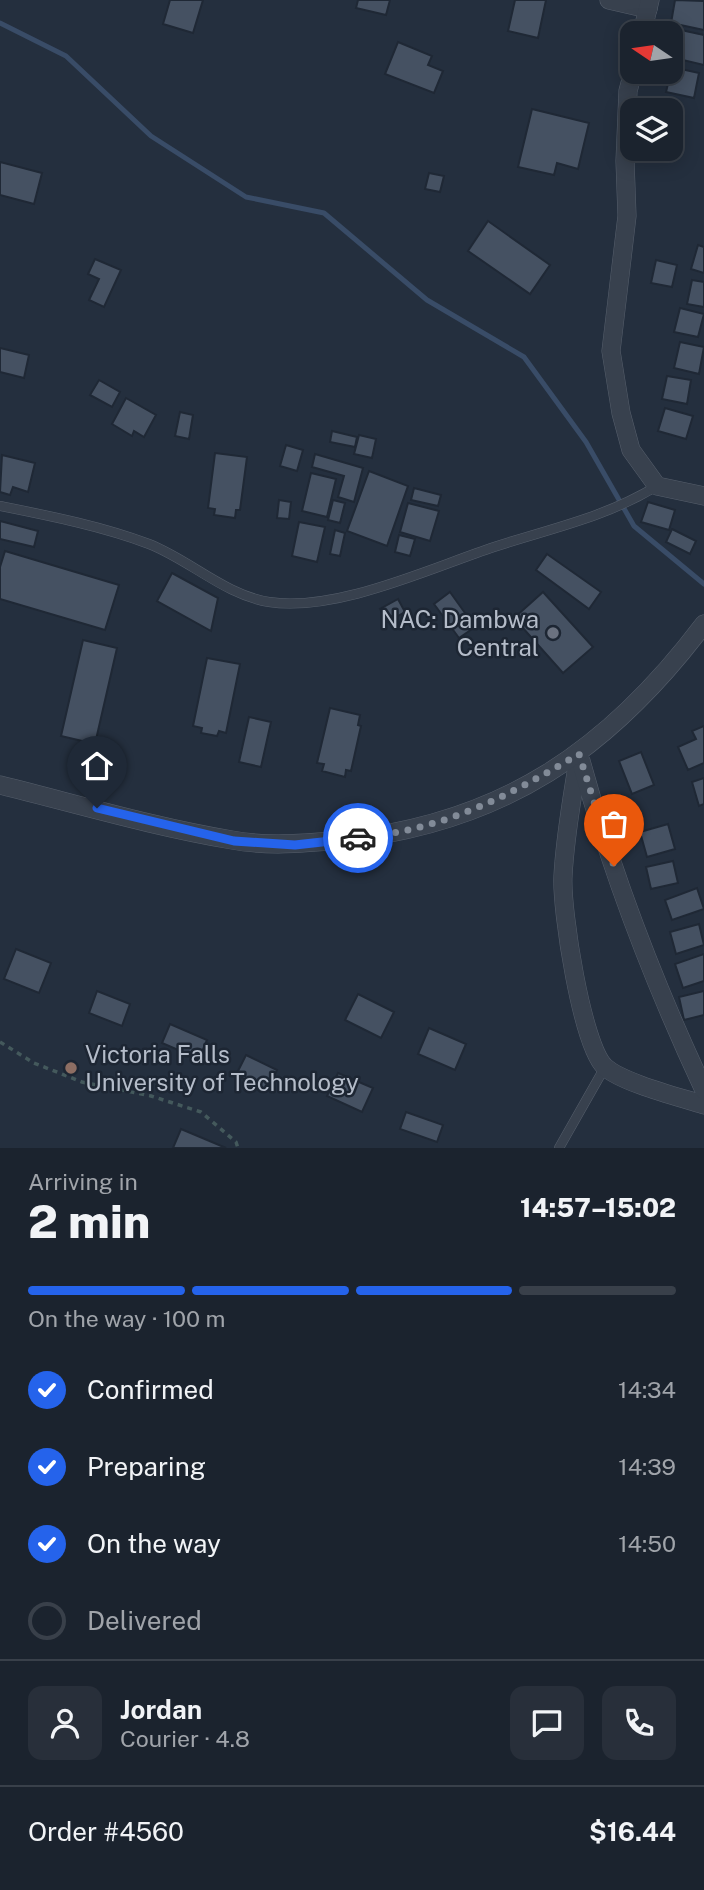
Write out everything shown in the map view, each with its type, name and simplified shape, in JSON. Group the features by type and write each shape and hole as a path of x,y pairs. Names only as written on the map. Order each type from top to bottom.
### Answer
{"street":[{"path":"609,0 649,5"},
{"path":"630,84 626,147 627,216 611,351 621,413 631,450 657,486 704,496"},
{"path":"0,785 234,841 295,845 429,826 489,805 579,754 629,711 675,663 704,624"},
{"path":"579,754 562,878 578,998 591,1048 605,1067 654,1089 704,1105"},
{"path":"579,754 596,817 658,991 704,1090"}],"lane":[{"path":"0,506 103,529 152,545 231,589 266,602 309,605 343,597 507,543 576,524 623,507 657,486"},
{"path":"559,1148 605,1067"}],"path":[{"path":"0,1042 34,1063 82,1082 151,1096 201,1112 236,1142 238,1148"}],"building":[{"path":"170,0 203,0 193,33 163,24"},
{"path":"358,0 390,0 386,15 356,8"},
{"path":"515,0 546,0 538,38 508,31"},
{"path":"675,0 704,1 704,30 683,26 683,21 671,21"},
{"path":"683,30 704,35 704,65 683,60"},
{"path":"398,42 432,56 428,65 443,71 434,93 385,74"},
{"path":"683,69 699,73 694,98 666,92 668,84 683,84"},
{"path":"532,109 589,123 578,169 557,163 554,175 518,167"},
{"path":"0,162 42,173 34,204 0,195"},
{"path":"429,173 444,176 440,192 425,189"},
{"path":"488,221 550,265 530,294 468,251"},
{"path":"698,245 704,247 704,273 691,269"},
{"path":"95,259 121,270 104,307 89,300 99,279 88,274"},
{"path":"656,260 677,265 672,287 651,283"},
{"path":"692,280 704,282 704,307 687,304"},
{"path":"680,308 704,314 698,337 674,332"},
{"path":"680,342 704,347 699,374 674,368"},
{"path":"0,348 29,355 24,378 0,372"},
{"path":"667,376 691,380 687,404 662,399"},
{"path":"99,380 120,392 112,407 90,395"},
{"path":"126,398 156,415 144,437 134,431 132,436 112,424"},
{"path":"665,408 693,416 686,439 658,431"},
{"path":"180,412 193,415 189,439 175,436"},
{"path":"332,431 357,437 355,447 330,442"},
{"path":"359,435 376,439 372,458 354,454"},
{"path":"286,445 303,450 297,471 280,466"},
{"path":"215,453 247,457 240,510 236,510 235,518 214,515 215,509 208,508"},
{"path":"315,454 363,468 354,502 338,497 344,476 312,467"},
{"path":"2,455 35,463 28,492 13,487 10,495 0,492"},
{"path":"369,471 408,486 387,546 347,531"},
{"path":"311,473 336,479 327,517 302,511"},
{"path":"414,488 441,495 438,506 411,500"},
{"path":"279,500 291,502 289,519 277,518"},
{"path":"333,500 345,503 340,523 328,520"},
{"path":"648,502 675,510 669,530 641,522"},
{"path":"408,503 439,511 430,541 400,532"},
{"path":"0,521 38,531 34,547 0,539"},
{"path":"299,522 325,527 317,562 292,556"},
{"path":"672,529 696,541 690,554 666,542"},
{"path":"335,530 345,533 340,556 330,554"},
{"path":"399,535 415,539 410,556 395,552"},
{"path":"5,551 119,585 105,630 0,599 0,567"},
{"path":"547,554 601,592 589,609 536,570"},
{"path":"172,573 218,598 211,631 157,601"},
{"path":"450,592 475,627 459,638 434,604"},
{"name":"NAC: Dambwa Central","path":"543,592 593,647 563,673 514,618"},
{"path":"398,599 405,612 387,622 380,609"},
{"path":"83,640 117,648 95,744 61,736"},
{"path":"207,658 240,664 226,733 219,731 217,736 201,733 202,728 193,726"},
{"path":"330,708 360,715 358,725 361,726 351,771 346,770 345,777 322,771 324,764 317,763"},
{"path":"249,717 271,722 261,767 239,762"},
{"path":"704,726 704,763 688,770 678,747 696,739 692,731"},
{"path":"641,752 654,785 632,794 619,761"},
{"path":"704,778 704,804 699,806 692,782"},
{"path":"668,824 675,849 647,857 640,832"},
{"path":"673,861 678,883 651,889 646,867"},
{"path":"697,888 704,909 672,920 665,900"},
{"path":"699,924 704,945 676,954 670,932"},
{"path":"16,949 51,963 39,993 4,979"},
{"path":"704,954 704,981 683,988 675,964"},
{"path":"97,991 130,1004 122,1026 89,1013"},
{"path":"704,991 704,1015 684,1020 679,997"},
{"path":"358,994 394,1012 381,1038 345,1020"},
{"path":"170,1024 207,1040 199,1059 162,1043"},
{"path":"429,1028 466,1044 455,1070 418,1054"},
{"path":"246,1055 277,1070 268,1090 236,1075"},
{"path":"338,1073 373,1088 362,1112 327,1096"},
{"path":"406,1112 443,1125 437,1142 400,1129"},
{"path":"181,1129 226,1148 173,1148"}],"waterway":[{"path":"0,23 66,56 151,136 246,197 324,213 427,300 524,357 586,442 634,526 704,584"}],"way so far":[{"path":"358,838 429,826 489,805 579,754 596,817 614,866"}],"place":[{"name":"NAC: Dambwa Central","path":"553,633"},
{"name":"Victoria Falls University of Technology","path":"71,1068"}],"route":[{"path":"97,808 234,841 295,845 358,838"}]}
